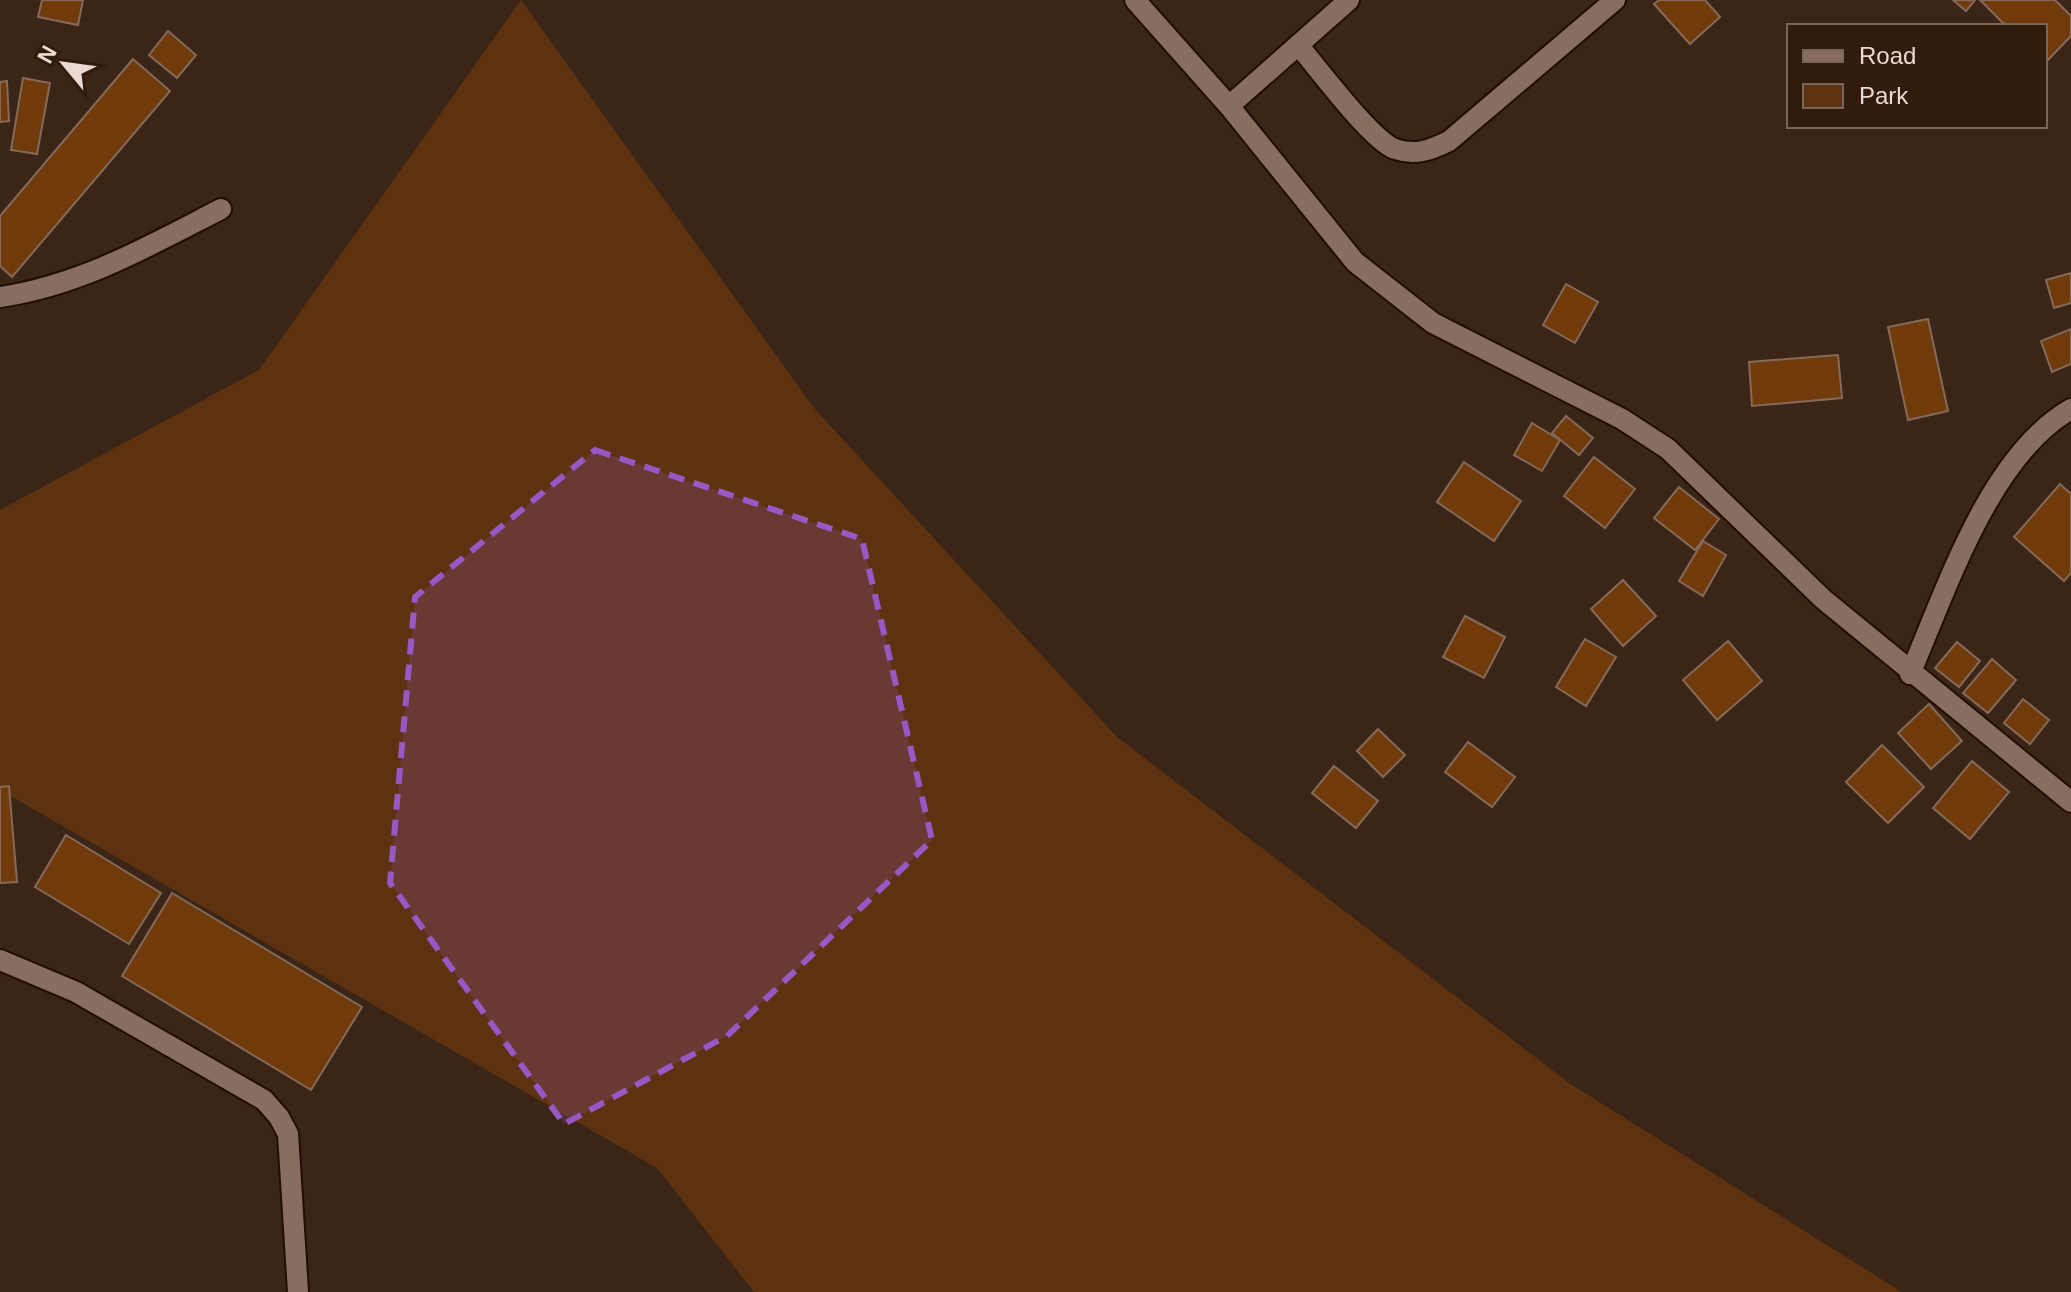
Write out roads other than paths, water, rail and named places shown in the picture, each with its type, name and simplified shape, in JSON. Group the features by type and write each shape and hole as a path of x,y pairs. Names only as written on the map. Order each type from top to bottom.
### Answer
{"street":[{"path":"1135,0 1229,106 1355,262 1390,292 1433,323 1622,419 1668,449 1823,599 1910,674 2071,802"},
{"path":"1229,106 1349,0"},
{"path":"1298,45 1375,135 1392,148 1409,153 1431,150 1449,141 1615,0"},
{"path":"0,297 48,289 102,270 221,209"},
{"path":"1910,674 1978,516 2027,446 2071,409"},
{"path":"0,960 76,992 264,1100 279,1117 288,1134 298,1292"}]}
